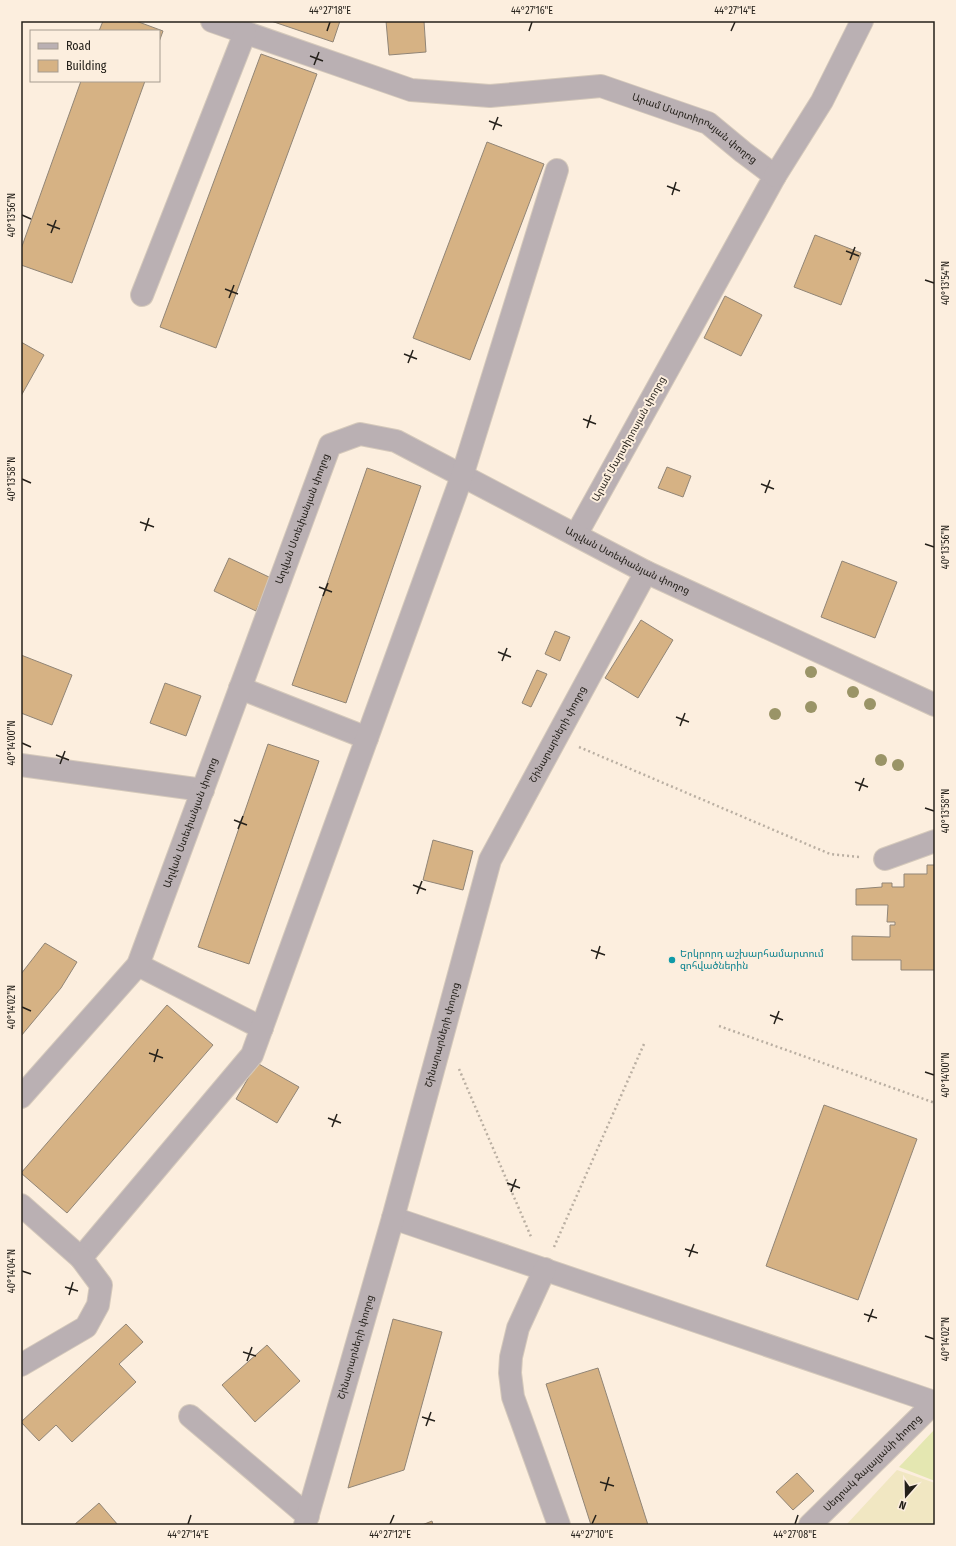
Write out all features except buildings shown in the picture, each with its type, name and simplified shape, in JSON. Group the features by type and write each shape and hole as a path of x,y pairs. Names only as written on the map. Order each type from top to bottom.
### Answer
{"street":[{"name":"Արամ Մարտիրոսյան փողոց","path":"212,21 411,90 490,96 601,86 708,123 775,176 576,535"},
{"path":"775,176 822,101 862,21"},
{"path":"142,295 245,33"},
{"path":"82,1258 252,1055 462,476 557,170"},
{"name":"Աղվան Ստեփանյան փողոց","path":"21,1097 138,965 330,445 360,434 396,441 646,572 935,705"},
{"name":"Շինարարների փողոց","path":"307,1521 393,1218 490,860 646,572"},
{"path":"240,688 367,738"},
{"path":"21,765 202,790"},
{"path":"885,859 935,841"},
{"path":"138,965 262,1028"},
{"path":"21,1205 82,1258 101,1285 98,1305 86,1327 21,1365"},
{"path":"393,1218 935,1402"},
{"path":"545,1269 518,1328 511,1357 510,1374 513,1397 559,1525"},
{"name":"Սեդրակ Ջալալյանի փողոց","path":"810,1525 935,1402"},
{"path":"190,1416 307,1521"}],"path":[{"path":"569,714 574,744 830,854 885,859"},
{"path":"719,1026 935,1103"},
{"path":"545,1269 644,1044"},
{"path":"459,1068 545,1269"}],"green space":[{"path":"935,1429 935,1481 899,1467"}],"sand":[{"path":"897,1470 935,1483 935,1525 846,1525"}],"place":[{"name":"Երկրորդ աշխարհամարտում զոհվածներին","path":"672,960"}]}
